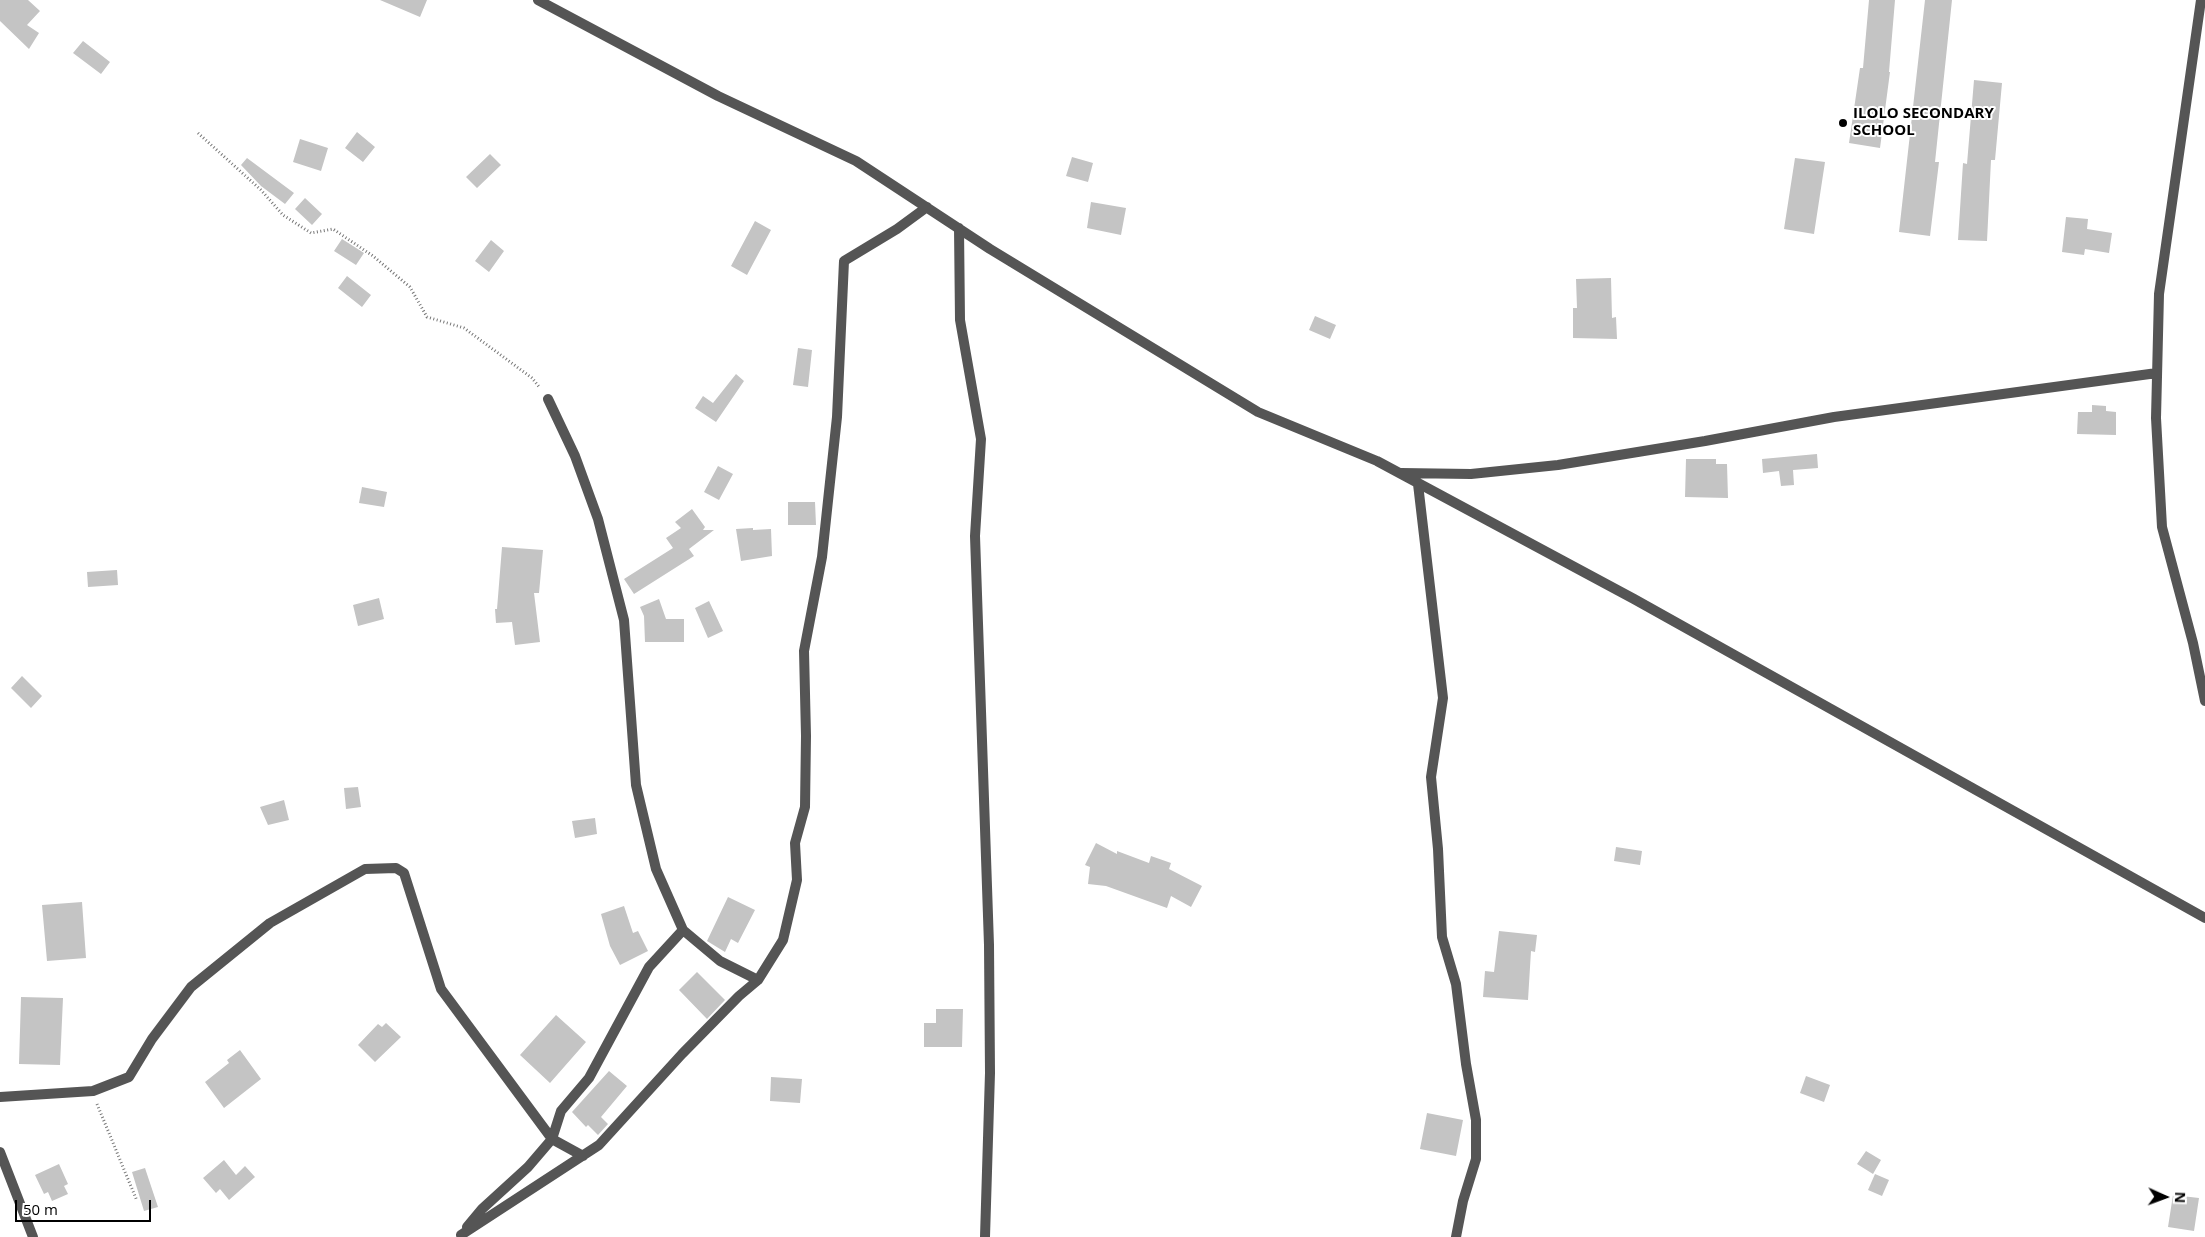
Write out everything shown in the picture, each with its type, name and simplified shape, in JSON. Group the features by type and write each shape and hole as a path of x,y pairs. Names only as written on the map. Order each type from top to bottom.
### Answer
{"street":[{"path":"538,0 718,96 856,161 959,228 1258,412 1399,473 1634,599 2205,918"},
{"path":"2201,0 2159,294 2156,418 2162,528 2193,643 2205,701"},
{"path":"460,1236 599,1145 682,1054 739,996 758,980 783,940 797,880 795,844 805,807 804,651 822,557 837,417 844,260 897,229 927,207"},
{"path":"959,228 960,320 981,439 975,536 989,945 990,1073 985,1237"},
{"path":"1399,473 1471,474 1558,464 1705,442 1834,417 2157,373"},
{"path":"548,399 575,456 598,519 624,620 636,785 656,869 683,930 720,961 758,980"},
{"path":"1418,484 1443,698 1431,777 1438,849 1442,937 1456,984 1466,1064 1476,1120 1476,1159 1463,1201 1456,1237"},
{"path":"0,1097 93,1091 129,1077 152,1039 191,987 270,923 365,870 396,868 404,873 441,988 552,1139 583,1156"},
{"path":"460,1236 482,1208 528,1167 552,1139 561,1111 589,1078 649,967 683,930"},
{"path":"0,1152 33,1237"}],"path":[{"path":"198,133 261,190 283,215 310,233 333,229 373,256 410,287 427,317 464,328 532,378 548,399"},
{"path":"93,1091 137,1201"}],"building":[{"path":"0,0 28,0 40,11 27,25 39,33 29,49 0,21"},
{"path":"380,0 427,0 420,17"},
{"path":"1869,0 1895,0 1890,72 1880,148 1849,143 1860,68 1863,68"},
{"path":"1925,0 1952,0 1935,162 1939,162 1930,236 1899,232"},
{"path":"83,41 110,62 101,74 73,53"},
{"path":"1974,80 2002,83 1995,160 1991,160 1987,241 1958,240 1963,163 1967,164"},
{"path":"357,132 375,147 363,162 345,148"},
{"path":"300,139 328,148 321,171 293,162"},
{"path":"490,154 501,165 477,188 466,177"},
{"path":"1072,157 1093,163 1088,182 1066,176"},
{"path":"247,158 294,193 285,204 261,186 241,165"},
{"path":"1795,158 1825,162 1814,234 1784,229"},
{"path":"305,198 322,214 312,225 295,209"},
{"path":"1091,202 1126,208 1121,235 1087,228"},
{"path":"2066,217 2088,219 2087,229 2112,233 2109,253 2085,249 2084,255 2062,252"},
{"path":"755,221 771,230 747,275 731,266"},
{"path":"342,239 364,253 356,265 334,251"},
{"path":"491,240 504,251 489,272 475,261"},
{"path":"347,276 371,295 362,307 338,288"},
{"path":"1611,278 1612,318 1616,317 1617,339 1573,338 1573,308 1577,308 1576,279"},
{"path":"1315,316 1336,325 1330,339 1309,330"},
{"path":"798,348 812,350 808,387 793,385"},
{"path":"736,374 744,381 716,422 695,408 703,396 713,403"},
{"path":"2092,405 2106,406 2106,411 2116,412 2116,435 2077,434 2078,412 2092,412"},
{"path":"1817,454 1818,468 1793,470 1794,485 1781,486 1779,471 1763,473 1762,459"},
{"path":"1686,459 1716,459 1716,464 1727,464 1728,498 1685,497"},
{"path":"718,466 733,474 719,500 704,492"},
{"path":"362,487 387,492 384,507 359,503"},
{"path":"788,502 815,502 816,525 788,525"},
{"path":"692,509 705,527 703,530 714,530 689,549 694,556 634,594 624,579 673,548 666,538 681,528 675,522"},
{"path":"753,528 753,530 771,529 772,556 741,561 736,529"},
{"path":"502,547 543,550 539,593 534,593 540,642 515,645 512,622 496,623 495,609 497,609"},
{"path":"117,570 118,585 88,587 87,572"},
{"path":"379,598 384,619 358,626 353,605"},
{"path":"659,599 666,619 684,619 684,642 645,642 644,616 640,607"},
{"path":"709,601 723,631 708,638 695,608"},
{"path":"22,676 42,696 31,708 11,688"},
{"path":"358,787 361,807 346,809 344,788"},
{"path":"284,800 289,820 268,825 260,807"},
{"path":"595,818 597,834 575,838 572,821"},
{"path":"1096,843 1117,854 1117,851 1149,863 1151,856 1171,863 1169,869 1202,886 1191,907 1171,896 1167,908 1106,886 1088,884 1090,867 1085,865"},
{"path":"1616,847 1642,851 1640,865 1614,861"},
{"path":"728,897 755,910 738,943 731,939 725,952 707,941"},
{"path":"82,902 86,958 47,961 42,905"},
{"path":"624,906 633,933 638,931 648,951 620,965 610,946 601,914"},
{"path":"1499,931 1537,935 1535,952 1531,951 1528,1000 1483,997 1485,971 1494,972"},
{"path":"697,972 725,1000 707,1019 679,990"},
{"path":"21,997 63,998 60,1065 19,1064"},
{"path":"936,1009 963,1009 962,1047 924,1047 924,1023 936,1023"},
{"path":"556,1015 586,1042 550,1083 520,1055"},
{"path":"386,1023 401,1037 375,1062 358,1045 378,1024 382,1027"},
{"path":"240,1050 261,1079 224,1108 205,1082 229,1063 227,1060"},
{"path":"609,1071 627,1086 601,1117 608,1124 598,1135 588,1125 586,1127 572,1112"},
{"path":"1806,1076 1830,1085 1824,1102 1800,1093"},
{"path":"771,1077 802,1079 800,1103 770,1101"},
{"path":"1427,1113 1463,1120 1456,1156 1420,1149"},
{"path":"1866,1151 1881,1160 1873,1174 1857,1164"},
{"path":"224,1160 236,1175 245,1166 255,1177 229,1200 220,1189 216,1193 203,1178"},
{"path":"59,1164 68,1184 64,1186 68,1194 52,1201 48,1192 44,1194 35,1175"},
{"path":"145,1168 158,1207 144,1211 132,1172"},
{"path":"1875,1174 1889,1180 1882,1196 1868,1190"},
{"path":"2173,1195 2199,1198 2194,1231 2168,1227"}],"place":[{"name":"ILOLO SECONDARY SCHOOL","path":"1843,123"}]}
